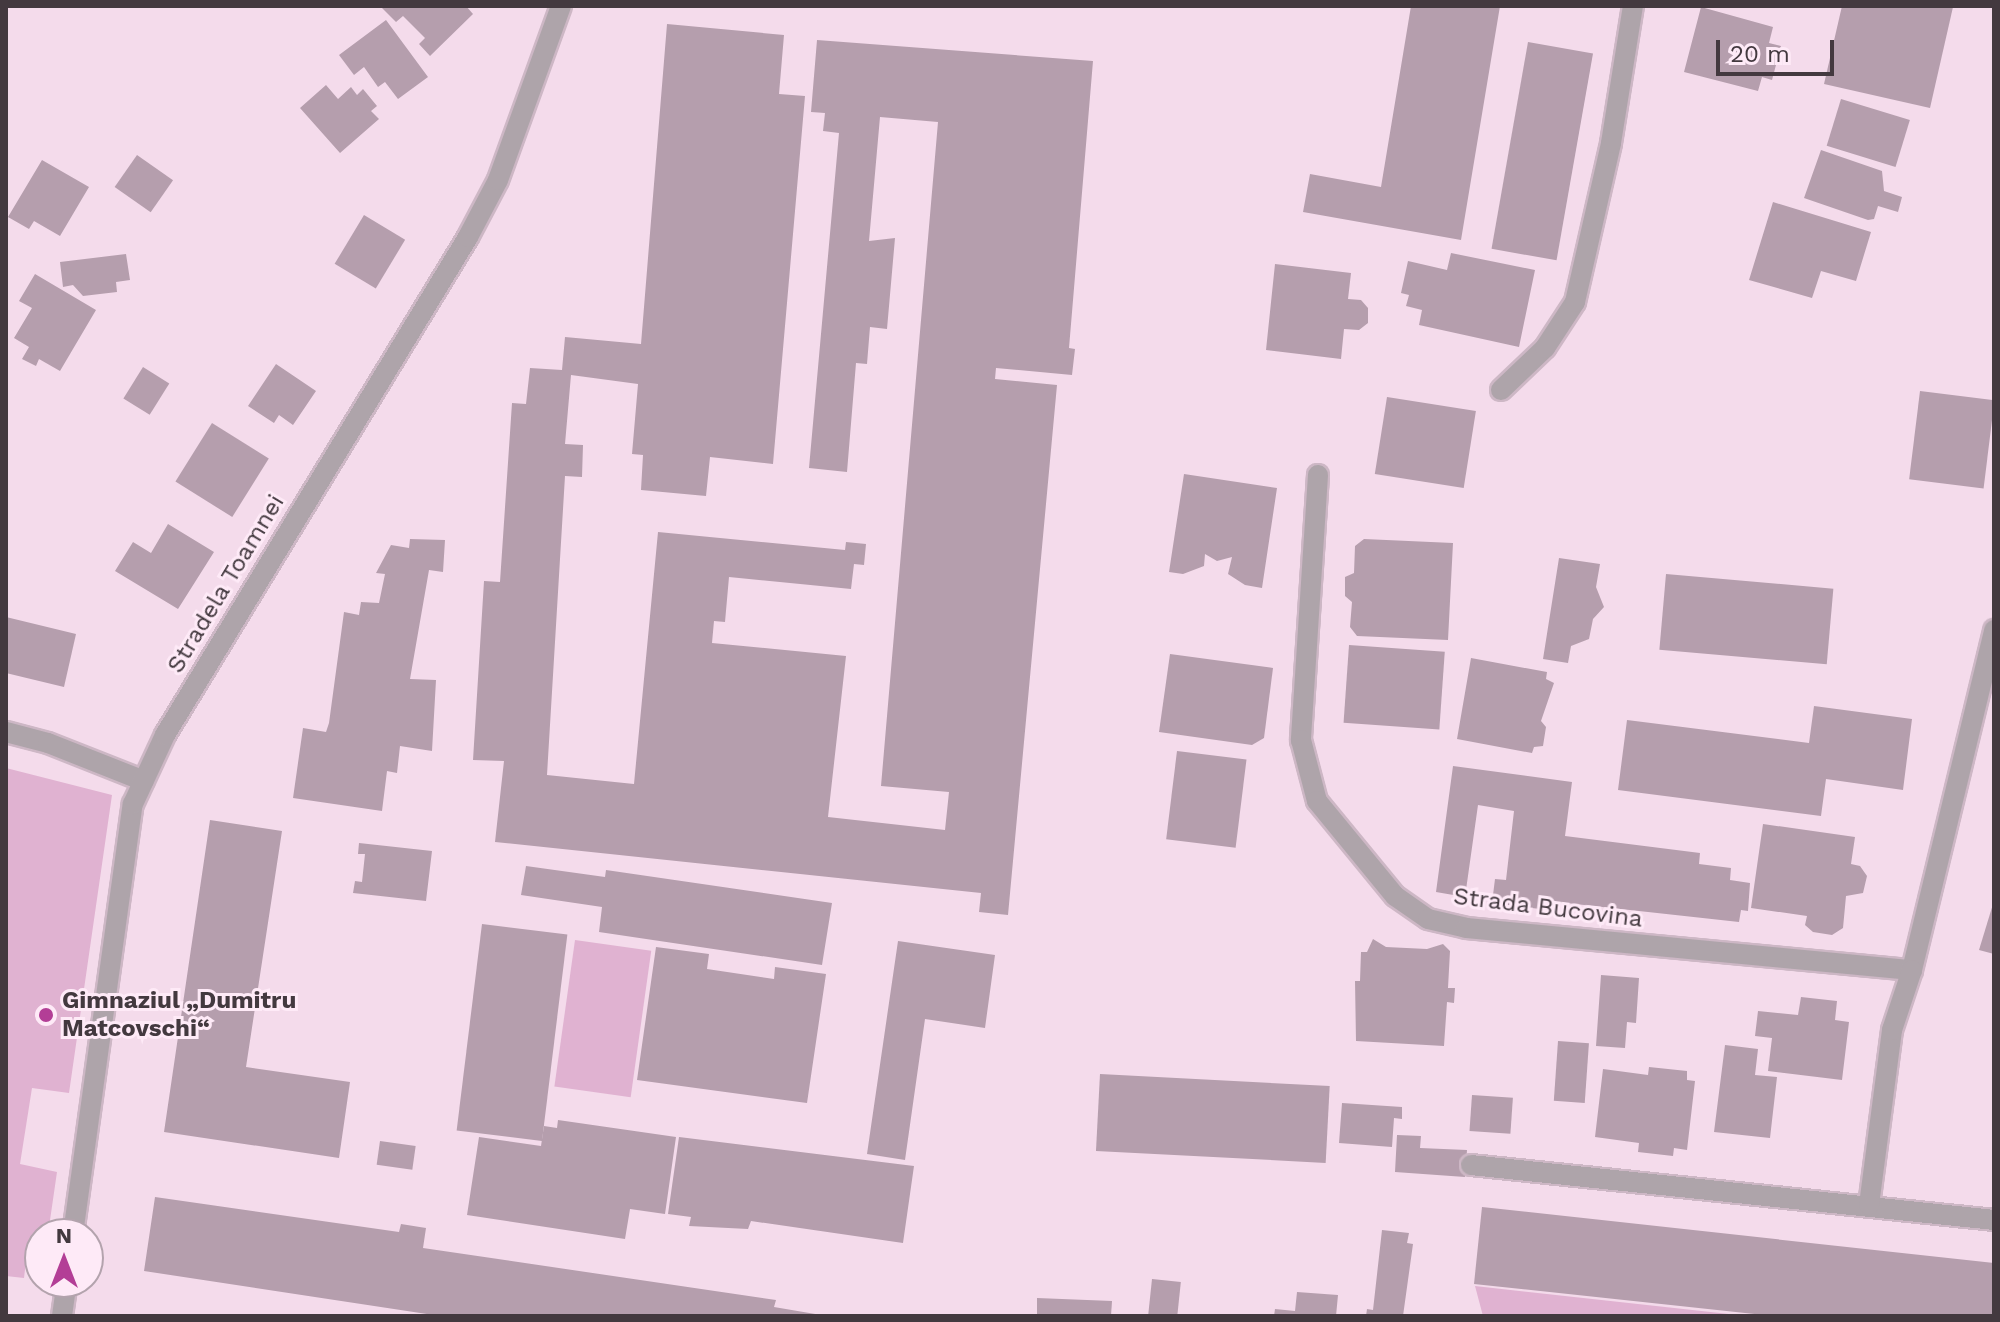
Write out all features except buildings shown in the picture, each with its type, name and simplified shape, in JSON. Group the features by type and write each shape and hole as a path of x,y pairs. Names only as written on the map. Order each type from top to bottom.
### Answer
{"street":[{"name":"Stradela Toamnei","path":"75,1218 133,804 165,735 468,237 498,180 561,6"},
{"path":"1501,390 1545,348 1575,302 1611,143 1633,6"},
{"name":"Strada Bucovina","path":"1318,475 1301,740 1317,801 1395,896 1428,919 1466,928 1912,970"},
{"path":"1869,1205 1892,1030 1912,970 1994,630"},
{"path":"6,732 48,743 144,781"},
{"path":"1471,1165 1994,1220"}],"shaded area":[{"name":"Gimnaziul „Dumitru Matcovschi“","path":"6,768 112,795 69,1093 32,1088 20,1164 57,1172 50,1218 24,1218 24,1278 6,1276"},
{"path":"575,940 651,951 631,1097 554,1087"},
{"path":"1475,1286 1747,1316 1483,1316"}],"place":[{"name":"Gimnaziul „Dumitru Matcovschi“","path":"46,1015"}]}
